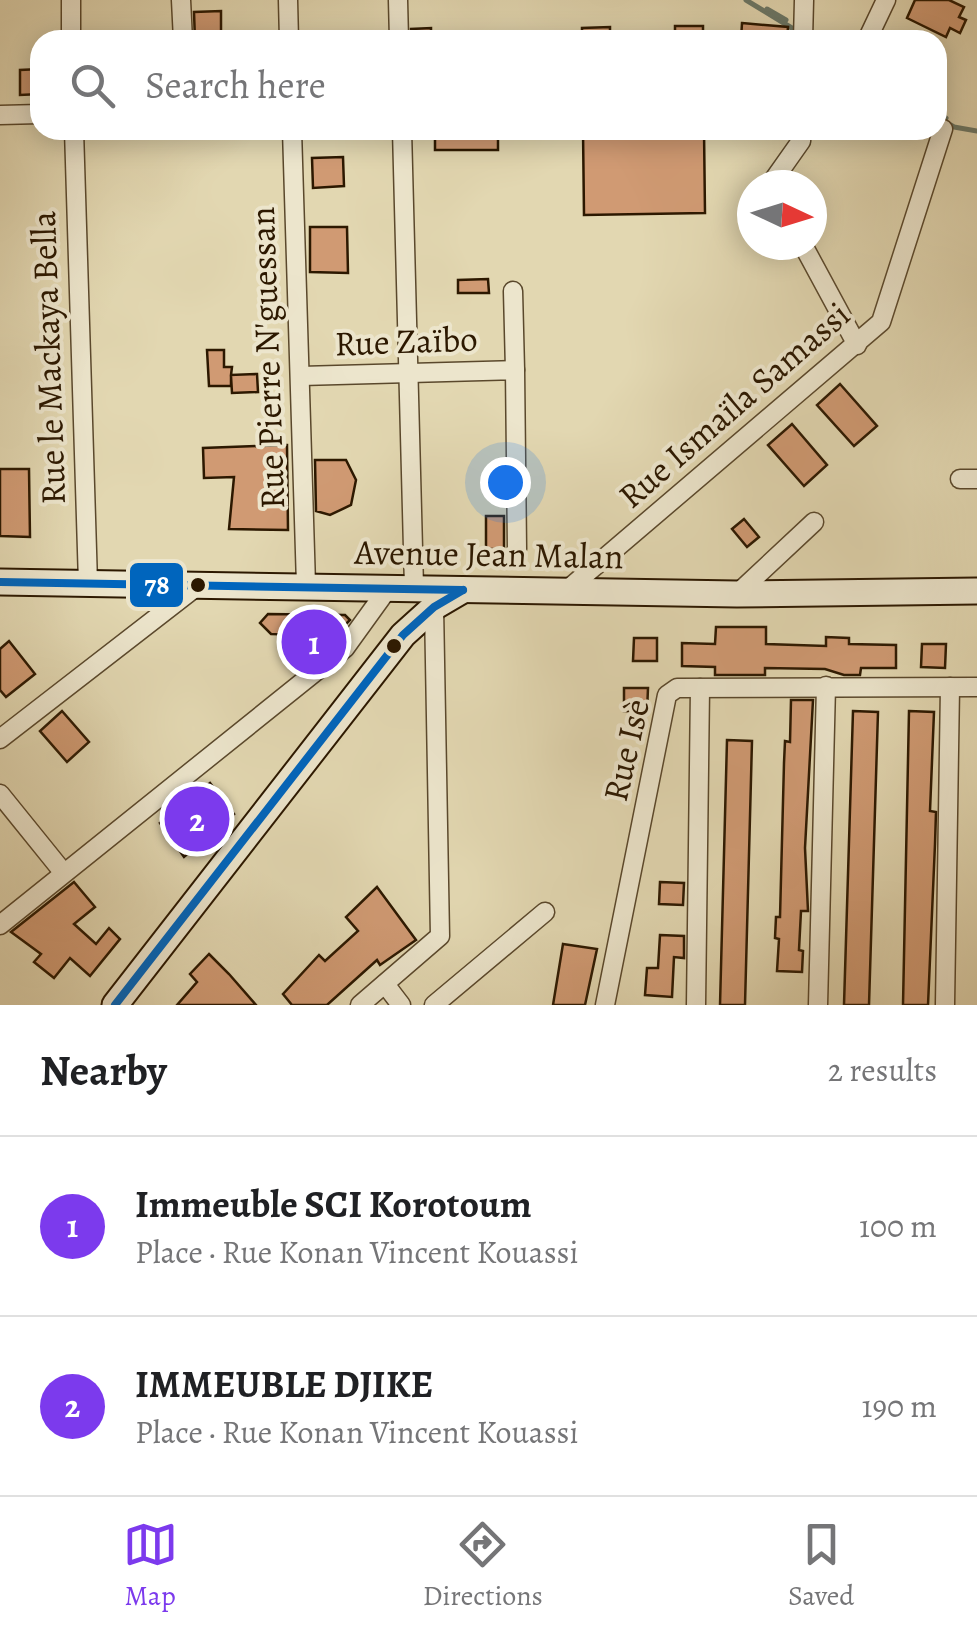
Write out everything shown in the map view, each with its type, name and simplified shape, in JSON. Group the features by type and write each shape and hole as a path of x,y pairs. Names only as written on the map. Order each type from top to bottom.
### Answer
{"main road":[{"name":"Avenue Jean Malan","path":"0,582 737,594 977,592"},
{"path":"114,1005 403,635 434,606 463,590"}],"street":[{"path":"70,0 72,30"},
{"path":"181,0 182,30"},
{"path":"288,0 289,30"},
{"path":"398,0 399,30"},
{"path":"803,30 804,0"},
{"path":"872,30 886,0"},
{"path":"0,114 30,114"},
{"name":"Rue le Mackaya Bella","path":"74,140 88,583"},
{"name":"Rue Pierre N'guessan","path":"292,140 306,585"},
{"path":"0,925 345,648 402,587 409,374 402,140"},
{"path":"781,170 802,140"},
{"name":"Rue Ismaïla Samassi","path":"567,590 880,322 940,140"},
{"path":"811,260 857,345"},
{"path":"513,291 514,370"},
{"name":"Rue Zaïbo","path":"302,376 514,370 517,548"},
{"path":"737,594 814,522"},
{"path":"0,739 200,584"},
{"path":"360,1005 440,936 434,606"},
{"path":"818,1005 826,686"},
{"name":"Rue Isè","path":"605,1005 667,695 677,688 977,687"},
{"path":"696,1005 700,688"},
{"path":"945,1005 950,688"},
{"path":"0,794 63,872"},
{"path":"436,1004 545,912"},
{"path":"385,984 401,1005"}],"building":[{"path":"915,0 949,0 964,7 959,17 966,20 960,33 950,28 947,35 947,30 932,30 907,18"},
{"path":"221,11 221,30 195,30 194,12"},
{"path":"742,23 788,27 788,30 742,30"},
{"path":"675,26 703,26 703,30 675,30"},
{"path":"610,27 610,30 582,30"},
{"path":"20,70 30,70 30,94 20,95"},
{"path":"435,140 498,140 498,150 435,150"},
{"path":"583,140 704,140 705,213 584,215"},
{"path":"343,157 344,186 313,188 312,158"},
{"path":"310,227 347,227 348,273 310,272"},
{"path":"488,279 489,293 458,293 458,280"},
{"path":"207,350 224,350 224,367 232,367 231,375 257,374 258,392 232,393 231,376 231,386 209,386"},
{"path":"840,384 877,426 854,446 817,405"},
{"path":"792,424 827,465 804,486 768,445"},
{"path":"287,445 288,530 229,529 234,477 204,478 203,448"},
{"path":"315,460 346,460 356,480 351,505 330,515 316,511"},
{"path":"0,469 29,469 30,537 0,536"},
{"path":"486,516 504,516 504,549 486,549"},
{"path":"744,519 759,537 747,547 732,529"},
{"path":"268,614 345,615 350,620 305,664 289,650 309,635 271,634 260,623"},
{"path":"716,627 766,627 766,644 826,646 826,637 849,638 849,644 896,645 896,668 861,668 860,675 825,669 765,668 765,675 715,675 715,667 682,666 682,643 715,644"},
{"path":"634,638 657,638 657,661 633,661"},
{"path":"9,641 35,674 6,697 0,690 0,649"},
{"path":"922,644 946,644 945,668 921,667"},
{"path":"624,688 648,688 647,712 624,711"},
{"path":"791,700 813,700 805,848 808,911 801,911 799,950 803,951 802,972 777,971 779,939 775,938 776,917 780,917 785,741 790,742"},
{"path":"62,711 89,742 67,762 40,731"},
{"path":"853,711 878,712 869,1005 844,1005"},
{"path":"909,711 934,712 930,811 936,812 928,1005 903,1005"},
{"path":"727,740 752,741 745,1005 720,1005"},
{"path":"210,783 234,814 184,857 160,823"},
{"path":"74,882 95,907 74,924 96,944 109,928 120,939 90,976 70,958 54,978 34,962 41,954 11,932"},
{"path":"660,882 684,883 683,905 659,904"},
{"path":"377,887 416,940 380,965 377,960 327,1005 292,1005 283,994 319,955 325,961 358,931 346,917"},
{"path":"660,935 684,936 684,958 674,957 672,997 645,995 647,968 658,968"},
{"path":"563,944 597,949 585,1005 553,1005"},
{"path":"209,954 256,1005 177,1005 197,982 190,974"}],"waterway":[{"path":"746,0 795,30"},
{"path":"767,9 786,20"},
{"path":"947,123 977,131"}],"transit line":[{"name":"78","path":"0,582 463,590"},
{"name":"78","path":"115,1005 403,635 434,607 463,590"}],"place":[{"name":"Immeuble SCI Korotoum","path":"314,642"},
{"name":"IMMEUBLE DJIKE","path":"197,819"}]}
